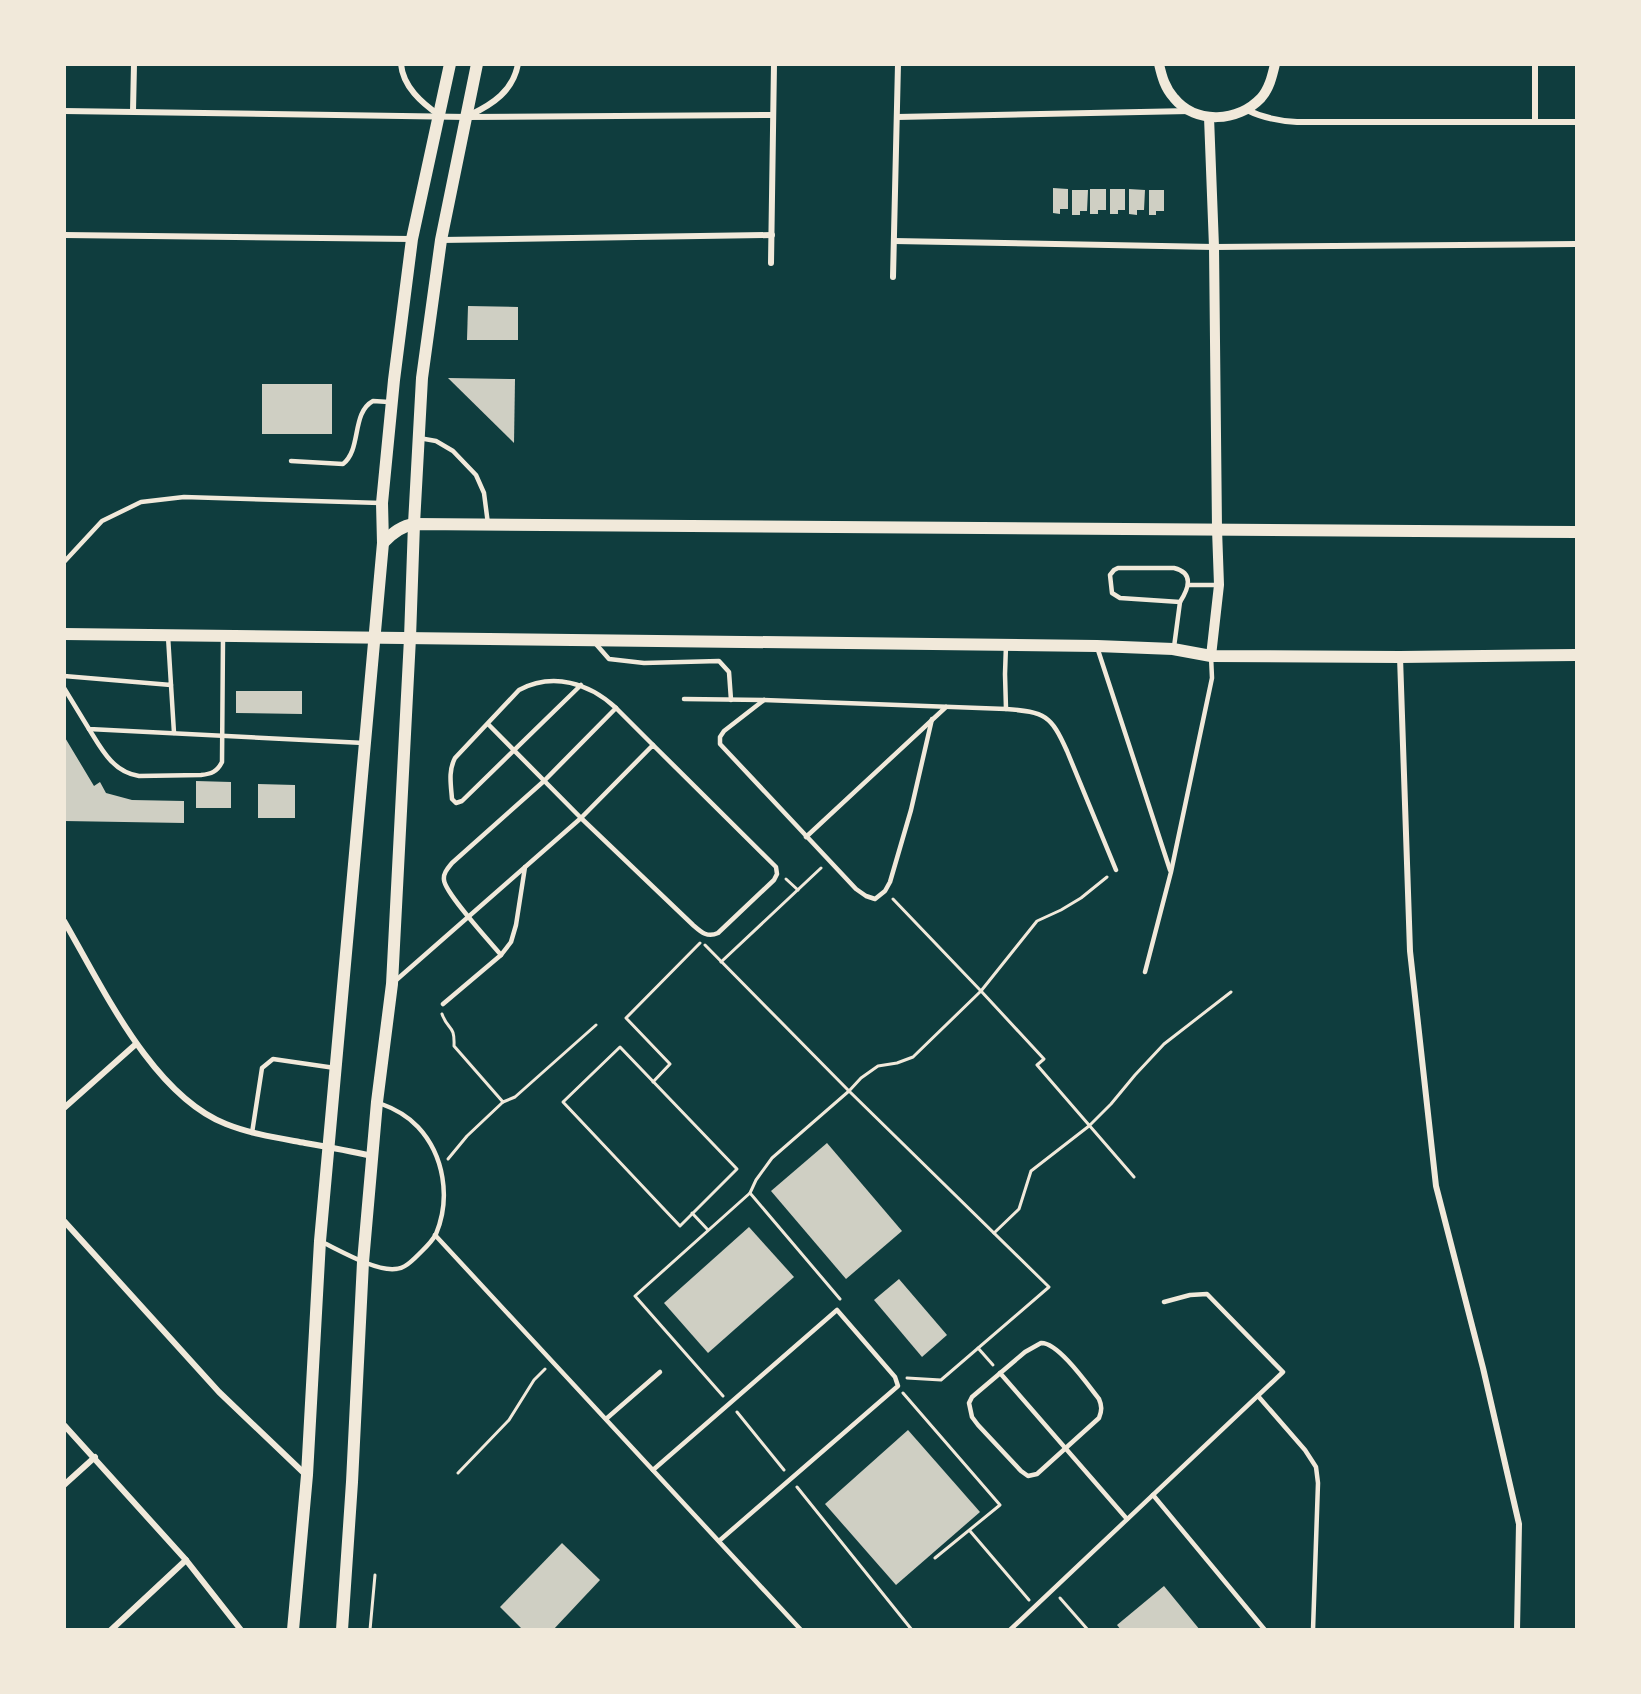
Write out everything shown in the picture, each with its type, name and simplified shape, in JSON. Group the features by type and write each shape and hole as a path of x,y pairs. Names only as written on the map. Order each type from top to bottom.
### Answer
{"main road":[{"path":"293,1629 307,1475 320,1241 384,543 382,503 392,402 412,240 450,64"},
{"path":"342,1629 363,1262 376,1102 392,984 411,638 414,524 422,378 441,240 477,64"},
{"path":"384,543 397,530 405,525 414,524 1576,532"},
{"path":"64,634 1097,646 1173,649 1211,656 1576,655"}],"street":[{"path":"133,111 134,64"},
{"path":"401,64 402,72 411,89 422,103 439,115"},
{"path":"467,117 486,108 501,96 511,85 518,64"},
{"path":"771,263 774,64"},
{"path":"893,277 898,64"},
{"path":"1159,64 1164,83 1174,100 1190,111 1209,117 1229,117 1247,110 1262,97 1272,80 1275,64"},
{"path":"1535,64 1535,122"},
{"path":"1247,110 1278,121 1298,122 1576,122"},
{"path":"64,111 467,117 772,115"},
{"path":"897,117 1190,111"},
{"path":"1209,117 1214,247 1219,585 1211,656"},
{"path":"64,235 412,240"},
{"path":"441,240 772,235"},
{"path":"894,240 1214,247 1576,244"},
{"path":"1400,657 1410,951 1436,1186 1483,1368 1519,1524 1517,1629"},
{"path":"64,921 136,1044 172,1087 202,1111 224,1123 252,1133 372,1156"},
{"path":"64,1108 136,1044"},
{"path":"64,1221 219,1392 307,1475"},
{"path":"64,1425 186,1560 241,1629"},
{"path":"64,1485 95,1457"},
{"path":"111,1629 186,1560"}],"lane":[{"path":"291,461 343,464 351,455 364,408 373,401 392,402"},
{"path":"419,438 436,441 453,451 476,475 483,494 488,524"},
{"path":"64,562 102,521 141,502 184,497 382,503"},
{"path":"1173,649 1180,602 1188,585 1188,578 1185,574 1174,568 1118,568 1110,574 1111,590 1116,597 1180,602"},
{"path":"1188,585 1219,585"},
{"path":"168,635 174,733"},
{"path":"64,688 107,758 123,771 140,776 211,774 217,771 222,762 223,636"},
{"path":"593,640 609,659 644,663 719,661 729,672 731,700"},
{"path":"1006,645 1006,709"},
{"path":"1097,646 1171,872"},
{"path":"1145,972 1171,872 1212,678 1211,656"},
{"path":"64,676 171,685"},
{"path":"488,724 514,751 581,818 693,925 708,935 718,933 768,887 777,874 776,867 603,696 581,685 548,681 531,684 519,690 455,758 451,766 452,799 456,802 462,801 514,751 581,685"},
{"path":"684,699 1006,709 1042,714 1059,734 1116,870"},
{"path":"764,700 724,731 720,737 720,744 829,861 866,896 875,899 885,891 890,882 911,810 932,719"},
{"path":"806,837 946,707"},
{"path":"501,955 445,886 444,874 452,863 544,781 616,708"},
{"path":"89,729 364,743"},
{"path":"392,984 581,818 653,745"},
{"path":"443,1004 501,955 511,942 525,867"},
{"path":"252,1133 262,1068 266,1063 273,1059 335,1068"},
{"path":"320,1241 363,1262 394,1270 401,1268 423,1251 435,1235 442,1210 444,1188 441,1166 432,1147 418,1127 393,1108 376,1102"},
{"path":"435,1235 801,1629"},
{"path":"1010,1629 1283,1372 1208,1294 1190,1295 1164,1302"},
{"path":"653,1470 837,1310 895,1377 898,1386 719,1541"},
{"path":"1041,1343 1046,1343 1058,1350 1099,1399 1102,1412 1099,1418 1065,1449 1036,1474 1028,1476 972,1417 969,1403 972,1397 1000,1373 1025,1352 1041,1343"},
{"path":"606,1419 660,1372"},
{"path":"1000,1373 1127,1519"},
{"path":"1258,1396 1305,1450 1316,1467 1318,1483 1314,1629"},
{"path":"1153,1495 1265,1629"}],"path":[{"path":"721,962 829,861"},
{"path":"912,1629 730,1403 635,1296 750,1193 756,1180 772,1158 861,1078 878,1066 897,1063 913,1057 981,991 1037,921 1081,898 1116,870"},
{"path":"777,874 788,880 798,890"},
{"path":"885,891 1044,1059 1037,1065 1134,1177"},
{"path":"653,1082 670,1064 626,1018 702,941 849,1091 1050,1287 941,1380 895,1377"},
{"path":"994,1233 1019,1209 1031,1171 1089,1126 1164,1044 1231,992"},
{"path":"443,1004 444,1019 455,1035 454,1046 503,1102"},
{"path":"441,1166 466,1136 503,1102 515,1097 596,1025"},
{"path":"620,1047 736,1168 692,1213 680,1226 563,1102 620,1047"},
{"path":"750,1193 844,1304 837,1310"},
{"path":"692,1213 708,1230"},
{"path":"978,1348 1000,1373"},
{"path":"458,1473 509,1420 534,1380 553,1362"},
{"path":"898,1386 1000,1506 935,1558"},
{"path":"970,1531 1034,1605"},
{"path":"370,1629 375,1575"},
{"path":"1053,1589 1088,1629"}],"building":[{"path":"1053,188 1068,189 1068,209 1060,209 1060,214 1053,213"},
{"path":"1090,189 1106,189 1106,210 1098,210 1098,214 1090,214"},
{"path":"1110,189 1125,189 1125,210 1118,210 1118,214 1110,214"},
{"path":"1129,189 1145,190 1144,210 1137,210 1137,215 1129,214"},
{"path":"1072,190 1088,190 1087,211 1080,211 1080,215 1072,215"},
{"path":"1149,190 1164,190 1164,211 1156,211 1156,215 1149,215"},
{"path":"468,306 518,307 518,340 467,340"},
{"path":"448,378 515,379 514,443"},
{"path":"262,384 332,384 332,434 262,434"},
{"path":"236,691 302,691 302,714 236,713"},
{"path":"64,736 94,786 100,782 106,793 132,800 184,801 184,823 64,821"},
{"path":"196,781 231,782 231,808 196,808"},
{"path":"258,784 295,785 295,818 258,818"},
{"path":"827,1143 902,1231 846,1279 771,1191"},
{"path":"749,1227 794,1277 708,1353 664,1303"},
{"path":"899,1279 947,1335 922,1357 874,1300"},
{"path":"908,1430 980,1512 896,1585 825,1504"},
{"path":"562,1543 600,1580 553,1630 523,1630 500,1607"},
{"path":"1164,1586 1200,1630 1121,1630 1117,1625"}]}
